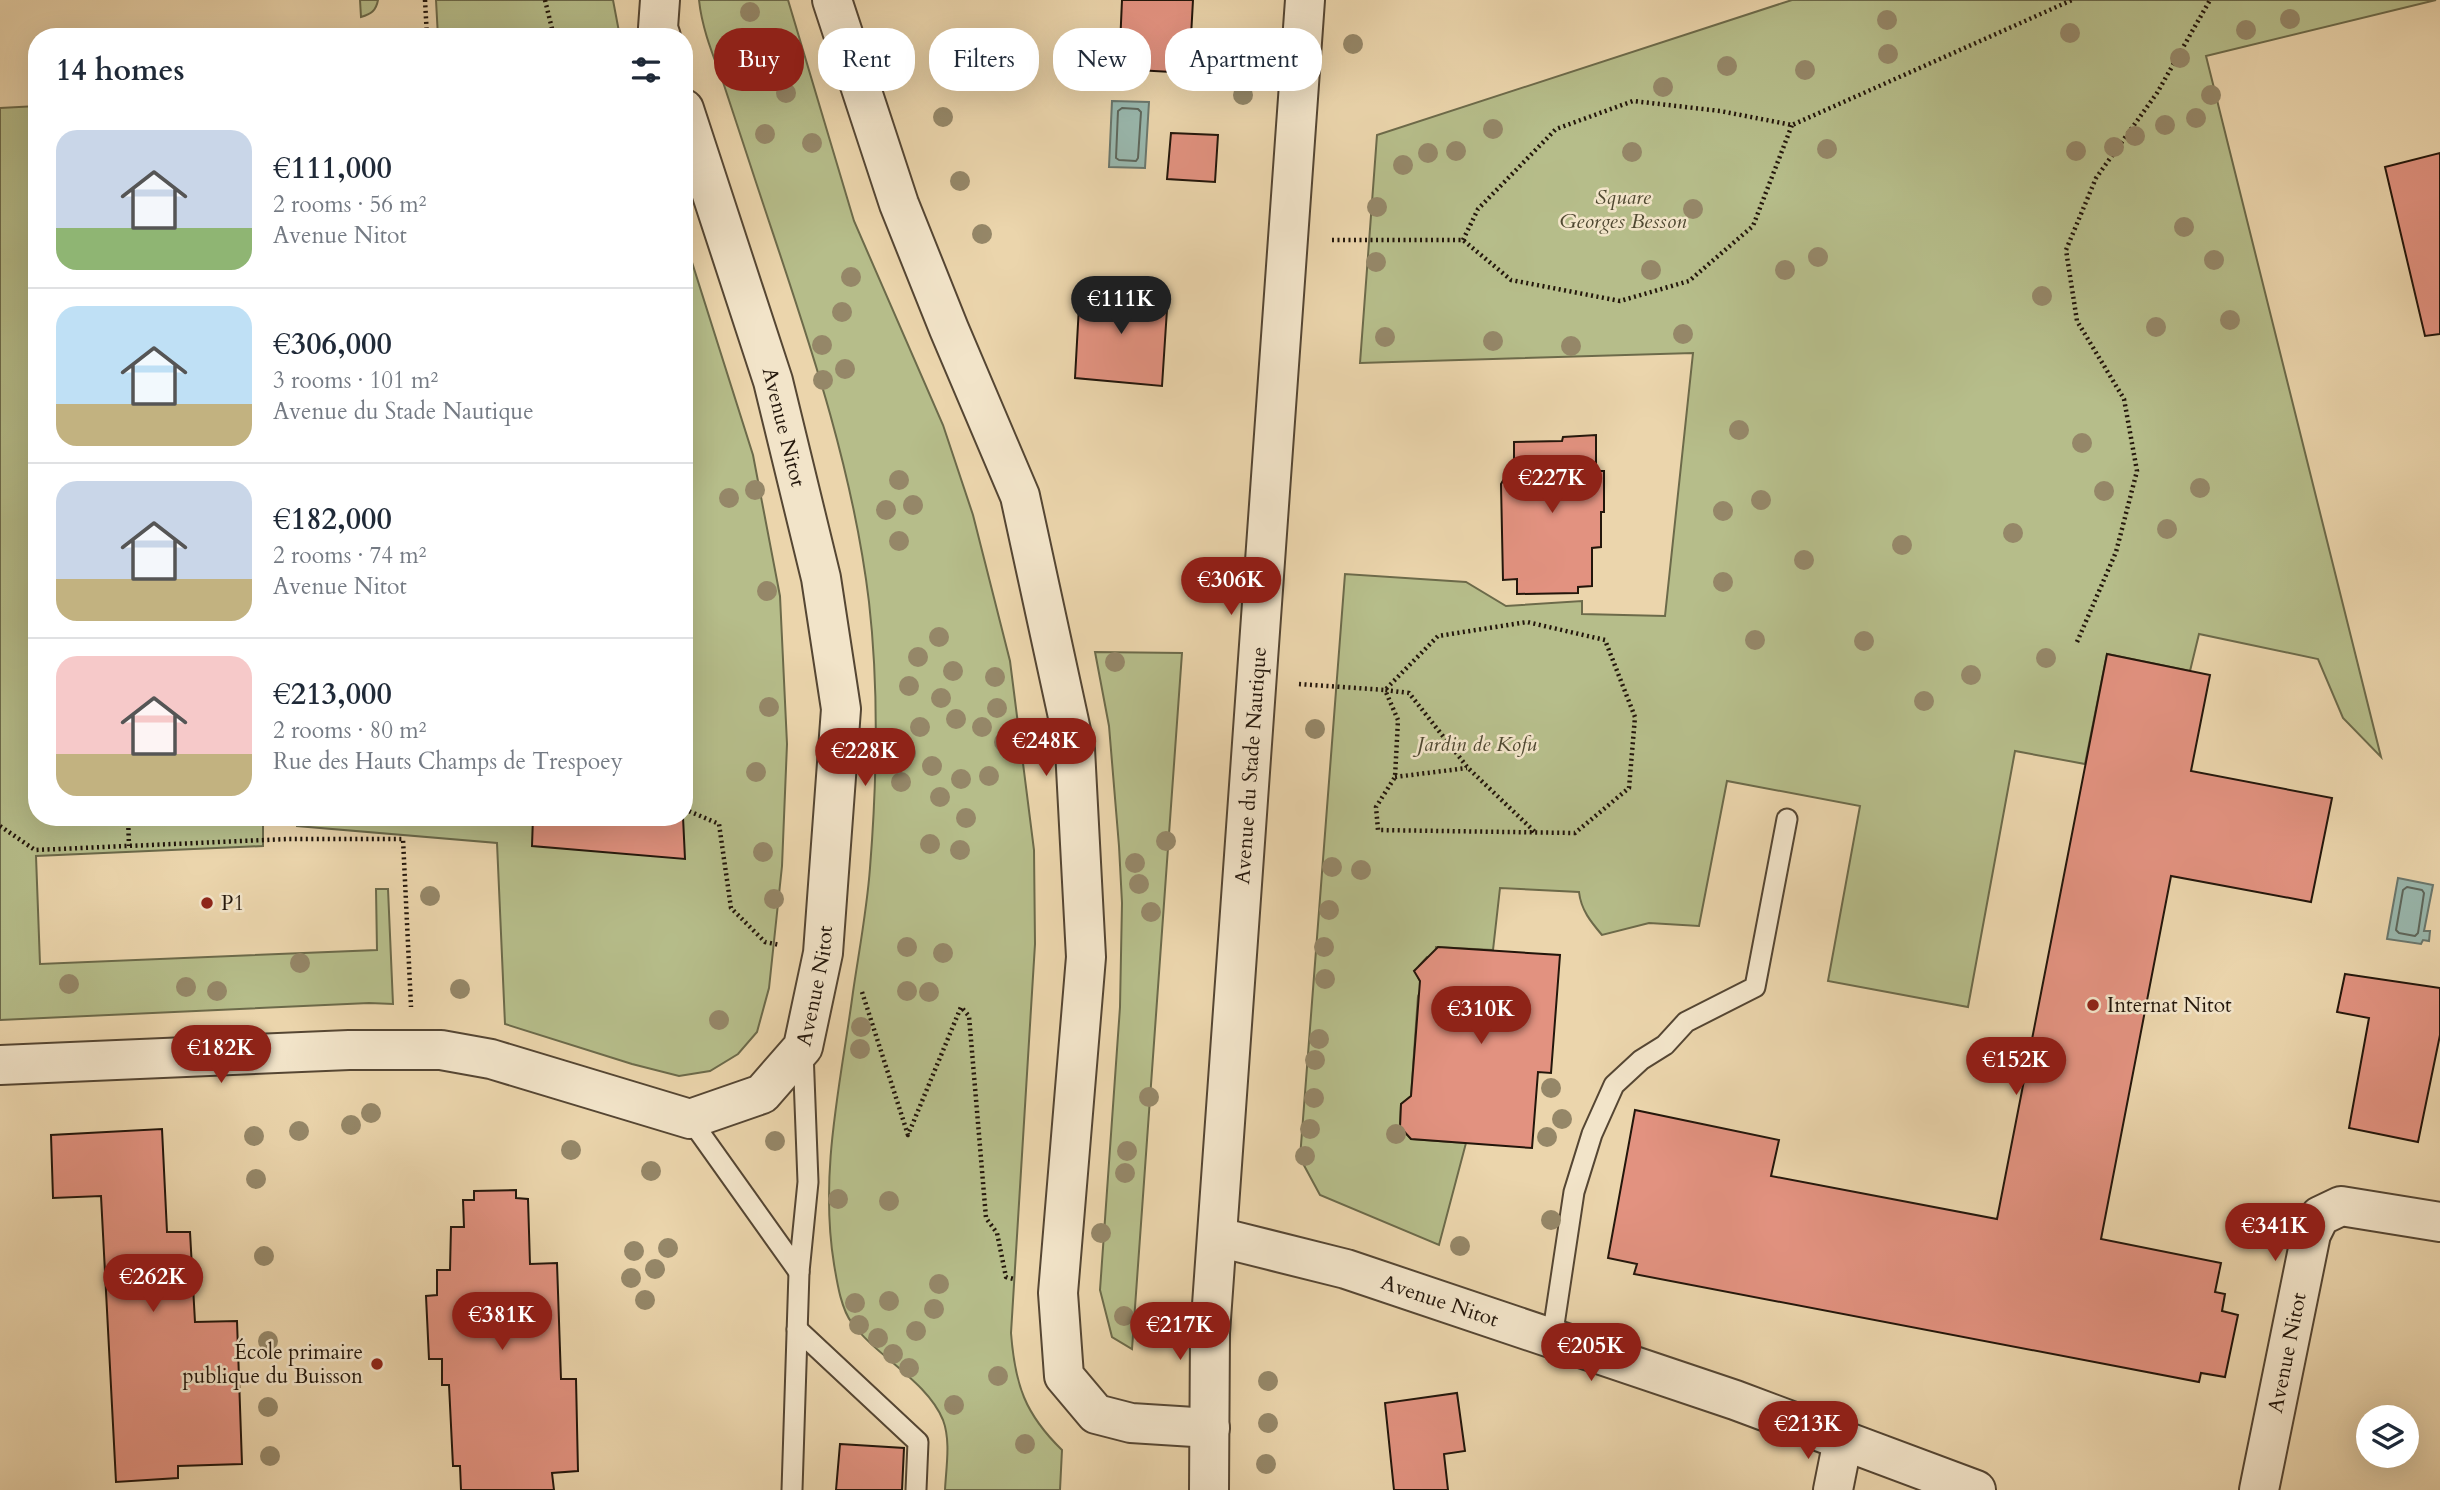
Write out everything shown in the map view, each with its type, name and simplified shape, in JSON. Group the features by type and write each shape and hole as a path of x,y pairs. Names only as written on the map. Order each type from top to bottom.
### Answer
{"street":[{"path":"658,28 660,0"},
{"path":"832,0 899,204 1020,496 1075,749 1086,957 1058,1293 1064,1376 1096,1414 1131,1423 1210,1428"},
{"name":"Avenue du Stade Nautique","path":"1209,1490 1210,1333 1306,0"},
{"name":"Avenue Nitot","path":"690,1119 762,1094 803,1047 823,953 841,709 821,578 774,381 693,136"},
{"path":"0,1065 441,1049 491,1059 690,1119"},
{"name":"Avenue Nitot","path":"2259,1490 2311,1234 2320,1216 2341,1206 2440,1222"},
{"name":"Avenue Nitot","path":"1218,1237 1346,1269 1735,1400 1976,1490"},
{"path":"1833,1490 1843,1440"}],"lane":[{"path":"1552,1338 1574,1192 1592,1134 1614,1085 1641,1060 1665,1045 1686,1022 1755,987 1787,819"},
{"path":"792,1490 799,1272 808,1182 803,1047"},
{"path":"690,1119 799,1272"},
{"path":"797,1329 918,1442 916,1490"}],"path":[{"path":"425,0 427,28"},
{"path":"545,0 552,28"},
{"path":"1463,240 1478,209 1556,128 1633,101 1720,111 1792,124 2072,0"},
{"path":"2077,642 2116,552 2137,471 2124,399 2077,321 2066,250 2096,178 2157,93 2210,0"},
{"path":"1287,239 1463,240 1511,281 1620,301 1689,281 1753,226 1792,124"},
{"path":"1527,622 1605,640 1635,717 1629,788 1575,833 1378,830 1376,807 1395,777 1398,720 1385,691 1438,636 1527,622"},
{"path":"1256,681 1409,692 1468,768 1535,832"},
{"path":"1395,777 1468,768"},
{"path":"693,813 719,824 731,908 765,942 823,953 859,981 908,1135 961,1007 969,1016 986,1218 997,1233 1006,1276 1058,1293"},
{"path":"0,826 35,850 288,839 403,839 413,1049"},
{"path":"128,826 129,846"}],"green space":[{"path":"360,0 378,0 372,12 361,17"},
{"path":"436,0 613,0 618,28 438,28"},
{"path":"699,0 788,0 796,28 714,28 714,58"},
{"path":"1792,0 2436,0 2206,56 2381,757 2343,718 2318,659 2199,634 2190,671 2107,654 2085,764 2015,751 1968,1007 1828,981 1860,806 1727,781 1699,926 1649,923 1602,935 1584,910 1579,892 1500,888 1493,950 1436,947 1435,958 1427,957 1419,966 1418,977 1423,987 1418,996 1411,1096 1401,1104 1400,1127 1411,1139 1466,1143 1439,1245 1320,1195 1300,1158 1345,574 1466,582 1506,606 1582,601 1582,614 1665,616 1693,353 1360,363 1377,135"},
{"path":"804,54 854,221 943,425 973,515 1010,661 1034,850 1035,944 1011,1333 1015,1368 1024,1398 1039,1424 1062,1450 1060,1490 945,1490 947,1437 936,1406 914,1381 862,1335 848,1317 840,1295 830,1230 830,1161 867,899 876,701 869,602 861,546 836,435 804,326 726,91 804,91"},
{"path":"28,106 28,826 263,826 263,846 36,856 40,964 377,950 376,889 388,889 393,1004 0,1020 0,108"},
{"path":"693,265 753,455 780,596 787,744 782,866 769,988 757,1032 738,1054 710,1071 679,1076 505,1024 497,843 297,826 693,826"},
{"path":"1095,652 1182,653 1132,1349 1112,1337 1100,1290 1120,1007 1122,903 1109,726"}],"water":[{"path":"1112,101 1149,102 1145,168 1109,167"},
{"path":"2398,878 2433,885 2424,931 2430,931 2429,941 2423,940 2421,944 2387,939"}],"building":[{"path":"1122,0 1193,0 1191,28 1165,28 1165,72 1151,71 1151,28 1121,28"},
{"path":"1171,133 1218,135 1215,182 1167,179"},
{"path":"2440,153 2440,334 2425,336 2385,167"},
{"path":"1080,288 1168,294 1162,386 1075,378"},
{"path":"1596,435 1596,471 1604,471 1604,512 1601,512 1601,547 1592,548 1592,586 1578,587 1578,593 1517,594 1517,579 1503,580 1501,484 1514,462 1514,442 1562,441 1563,437"},
{"name":"Internat Nitot","path":"2107,654 2210,675 2191,771 2332,798 2311,902 2171,876 2101,1239 2221,1263 2215,1292 2225,1294 2222,1311 2238,1315 2225,1377 2201,1373 2199,1382 1634,1274 1637,1264 1608,1258 1635,1110 1779,1140 1771,1176 1997,1219"},
{"path":"533,826 683,826 685,859 532,846"},
{"path":"1438,947 1560,955 1551,1073 1538,1072 1532,1148 1411,1139 1400,1127 1401,1104 1411,1096 1420,981 1414,971"},
{"path":"2345,974 2440,988 2440,1035 2418,1142 2349,1128 2369,1018 2337,1012"},
{"path":"162,1129 167,1232 190,1232 195,1322 237,1321 242,1464 178,1466 178,1478 116,1482 101,1196 53,1198 51,1135"},
{"path":"516,1190 516,1198 528,1199 530,1264 557,1263 561,1379 576,1379 578,1471 552,1473 554,1490 461,1490 460,1466 453,1466 449,1385 442,1385 442,1359 429,1359 426,1296 437,1295 437,1270 450,1270 451,1227 464,1227 463,1200 474,1200 474,1191"},
{"path":"1457,1393 1465,1451 1444,1454 1448,1490 1394,1490 1385,1403"},
{"path":"840,1444 904,1448 902,1490 836,1490"}],"place":[{"name":"P1","path":"207,903"},
{"name":"Internat Nitot","path":"2093,1005"},
{"name":"École primaire publique du Buisson","path":"377,1364"}],"park label":[{"name":"Square Georges Besson","path":"1623,209"},
{"name":"Jardin de Kofu","path":"1477,744"}]}
